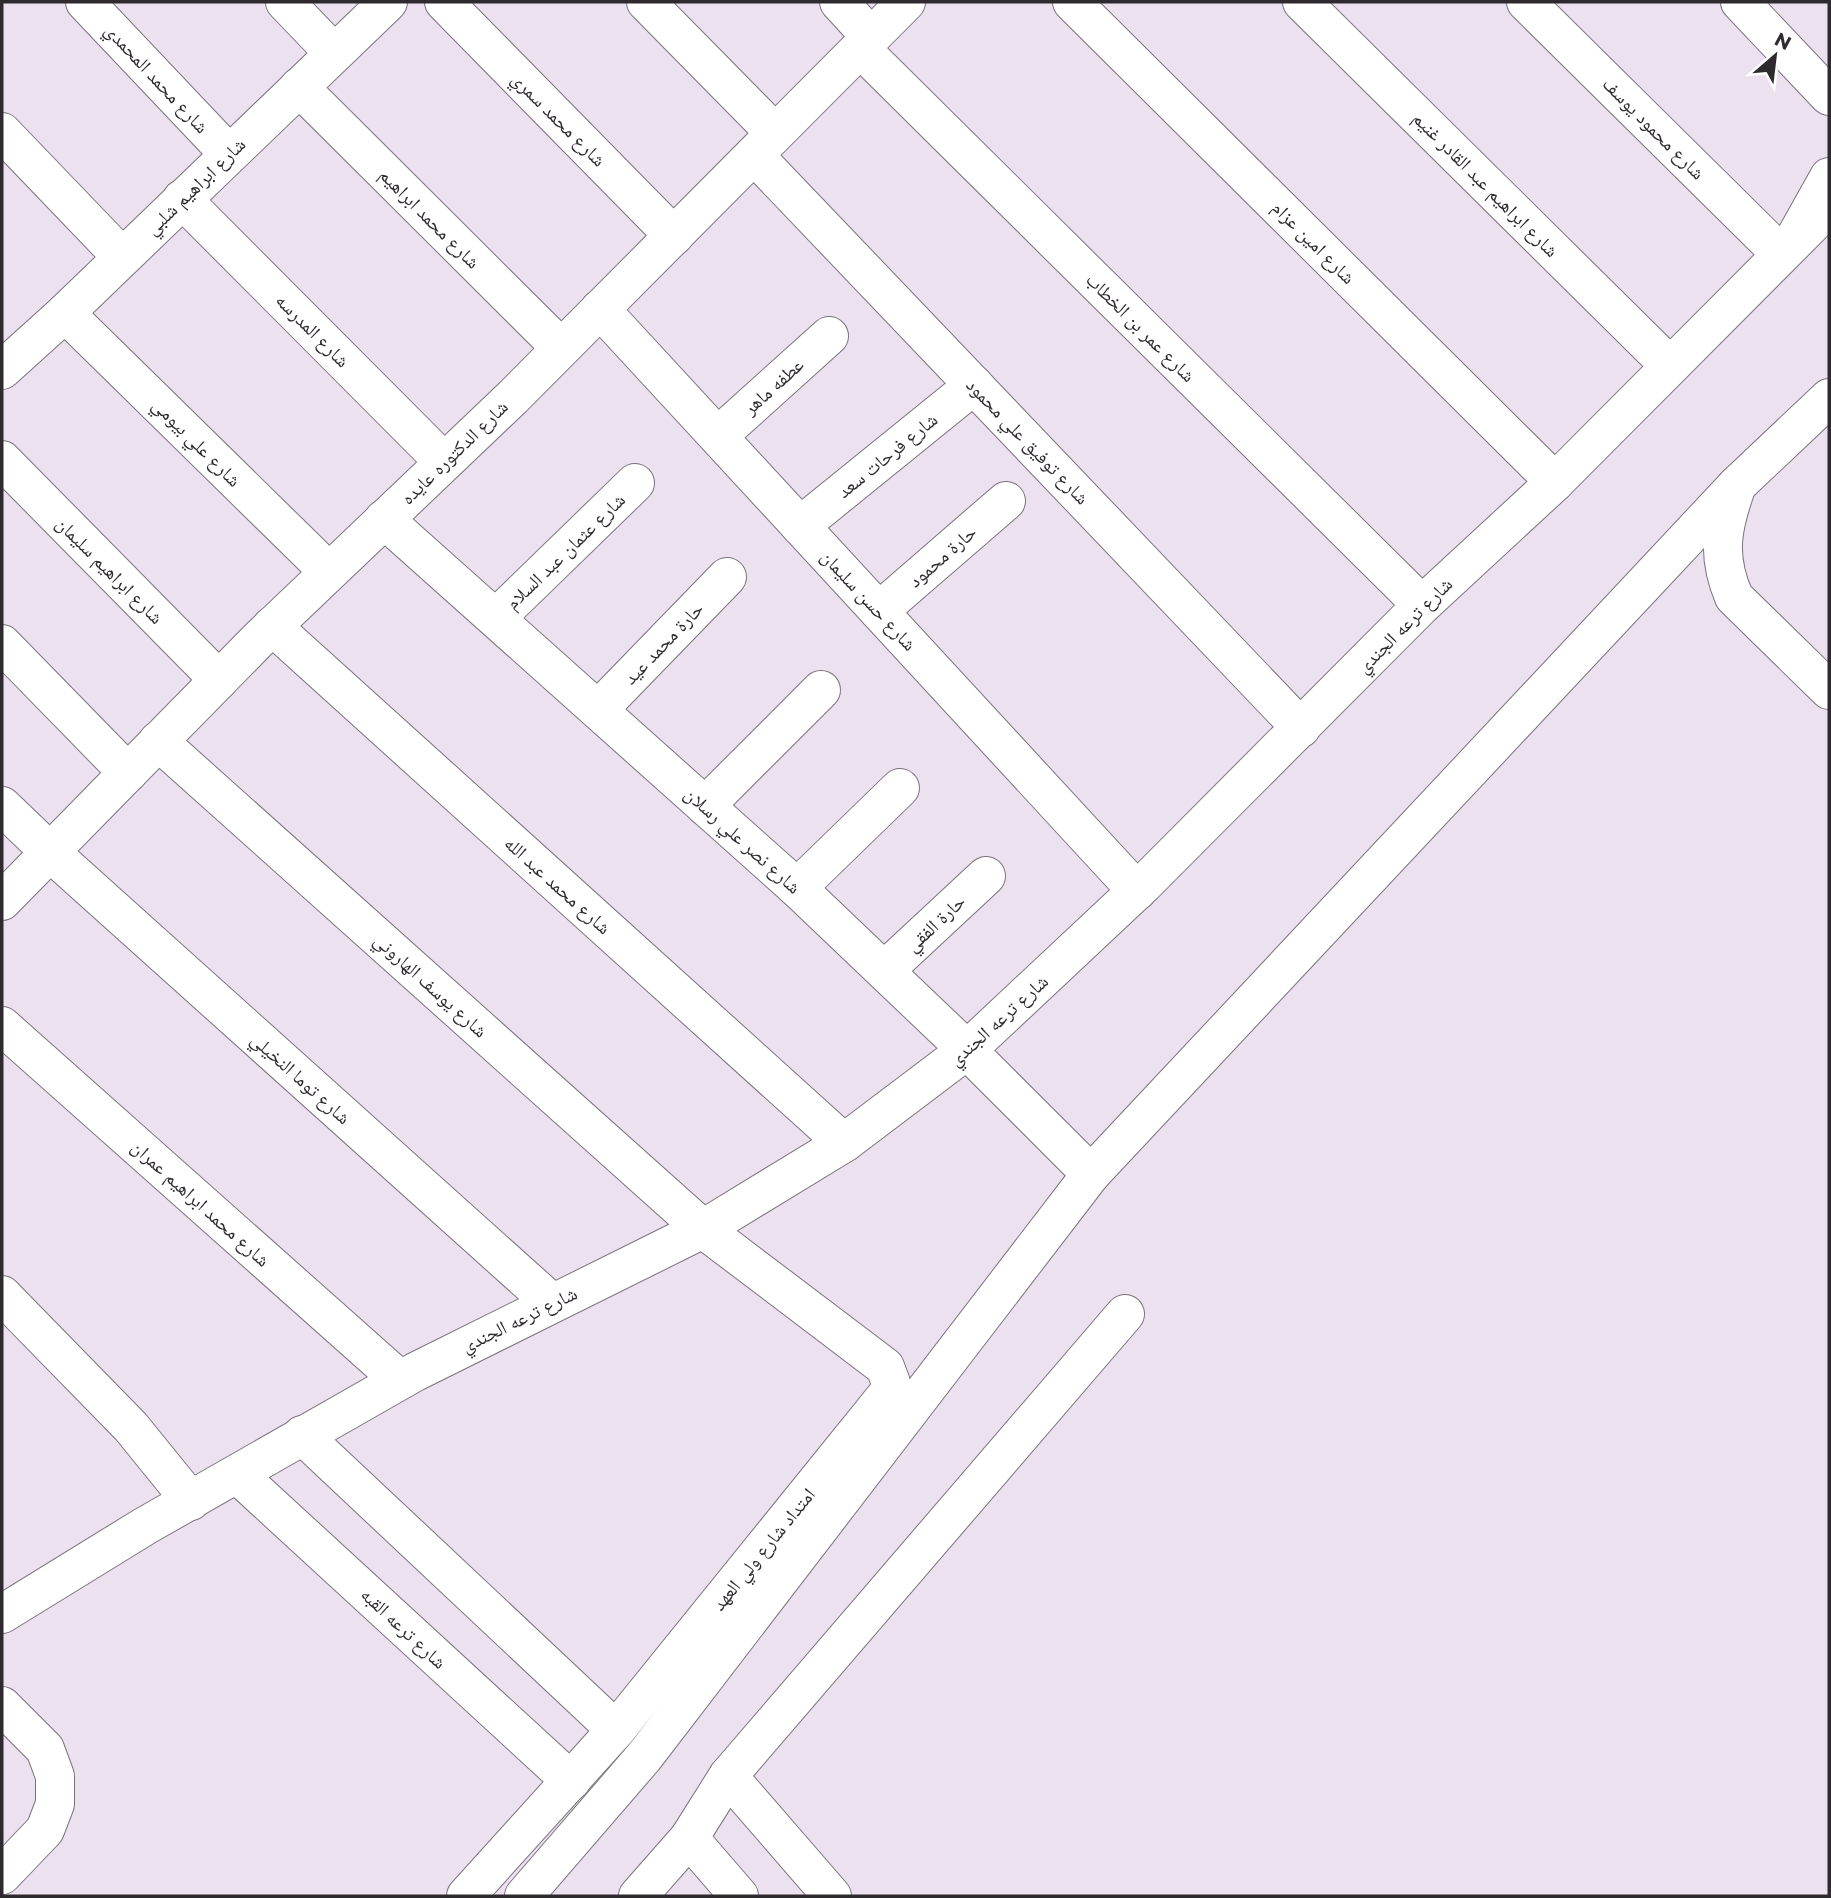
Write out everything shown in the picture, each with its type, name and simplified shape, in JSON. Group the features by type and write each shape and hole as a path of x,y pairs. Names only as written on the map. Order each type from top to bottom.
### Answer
{"street":[{"name":"شارع محمد المحمدي","path":"85,2 229,154"},
{"path":"285,2 334,53"},
{"name":"شارع ابراهيم شلبي","path":"3,365 65,313 388,2"},
{"name":"شارع محمد سمري","path":"444,2 674,236"},
{"name":"شارع توفيق علي محمود","path":"646,2 974,385 1301,727"},
{"name":"شارع عمر بن الخطاب","path":"839,2 865,42 1422,605"},
{"name":"شارع الدكتوره عايده","path":"2,901 272,626 561,348 906,2"},
{"name":"شارع امين عزام","path":"1072,2 1556,482"},
{"name":"شارع ابراهيم عبد القادر غنيم","path":"1302,2 1670,366"},
{"name":"شارع محمود يوسف","path":"1526,2 1786,250"},
{"path":"1740,2 1829,96"},
{"name":"شارع محمد ابراهيم","path":"299,87 561,348"},
{"path":"2,131 122,257"},
{"path":"1786,250 1829,177"},
{"name":"شارع المدرسه","path":"182,199 444,462"},
{"name":"شارع ترعه الجندي","path":"2,1614 145,1526 400,1380 703,1229 844,1143 967,1050 1137,891 1422,605 1556,482 1829,207"},
{"name":"شارع حسن سليمان","path":"600,309 1137,891"},
{"name":"شارع علي بيومي","path":"65,313 329,572"},
{"name":"عطفه ماهر","path":"718,436 829,336"},
{"name":"شارع فرحات سعد","path":"800,526 974,385"},
{"path":"524,1896 644,1756 908,1388 1090,1174 1737,485 1829,398"},
{"name":"شارع ابراهيم سليمان","path":"2,460 219,680"},
{"name":"شارع عثمان عبد السلام","path":"496,618 635,484"},
{"path":"1737,485 1722,538 1726,579 1734,597 1829,690"},
{"name":"حارة محمود","path":"879,611 1006,501"},
{"name":"شارع نصر علي رسلان","path":"384,519 797,888 967,1050 1090,1174"},
{"name":"حارة محمد عيد","path":"598,710 727,577"},
{"name":"شارع محمد عبد الله","path":"272,626 844,1143"},
{"path":"2,644 128,772"},
{"path":"705,806 821,690"},
{"name":"شارع يوسف الهاروني","path":"158,741 703,1229"},
{"path":"797,888 900,788"},
{"name":"شارع توما النخيلي","path":"2,806 552,1303"},
{"name":"حارة الفقي","path":"885,970 986,876"},
{"name":"شارع محمد ابراهيم عمران","path":"2,1026 400,1380"},
{"path":"703,1229 885,1367 908,1388"},
{"path":"2,1295 131,1427 191,1501"},
{"path":"638,1896 689,1838 728,1776 1125,1314"},
{"name":"امتداد شارع ولي العهد","path":"466,1896 616,1730 887,1397 908,1388"},
{"path":"302,1435 616,1730"},
{"name":"شارع ترعه القبه","path":"238,1475 570,1780"},
{"path":"2,1706 46,1749 55,1776 55,1804 45,1830 2,1875"},
{"path":"728,1776 832,1896"},
{"path":"689,1838 739,1896"}]}
